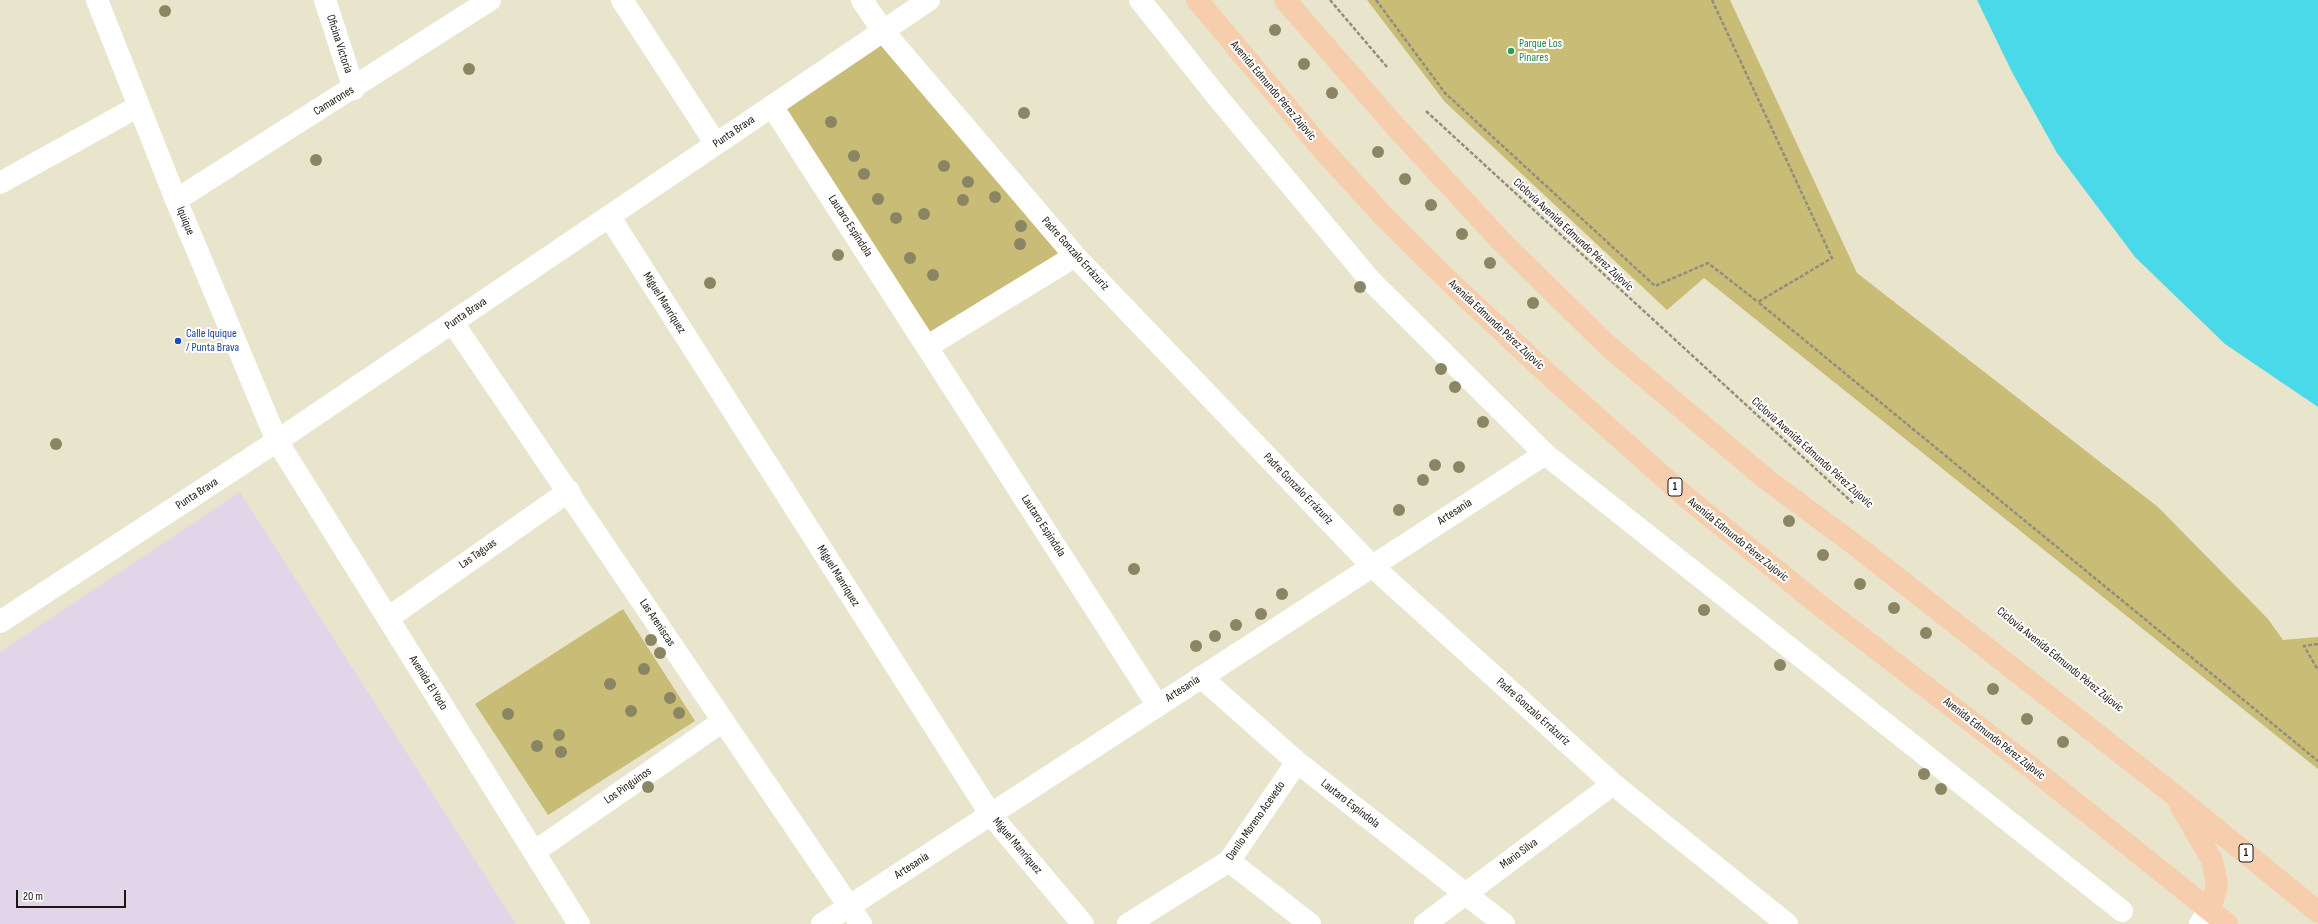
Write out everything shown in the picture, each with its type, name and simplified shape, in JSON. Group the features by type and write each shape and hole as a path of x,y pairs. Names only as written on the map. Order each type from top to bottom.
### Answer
{"highway":[{"name":"Avenida Edmundo Pérez Zujovic","path":"1197,0 1322,150 1384,216 1451,283 1548,374 1686,497 1818,604 2032,769 2205,917 2227,924"},
{"name":"1","path":"1285,0 1394,126 1501,241 1608,346 1766,479 1859,548 2173,794 2318,912"},
{"path":"2173,794 2212,860 2217,885 2205,917"}],"street":[{"name":"Iquique","path":"97,0 176,200 278,441"},
{"name":"Oficina Victoria","path":"325,0 354,89"},
{"name":"Camarones","path":"176,200 354,89 490,0"},
{"path":"622,0 716,144"},
{"name":"Padre Gonzalo Errázuriz","path":"862,0 883,31 1075,256 1372,566 1613,784 1787,924"},
{"name":"Punta Brava","path":"0,622 278,441 929,0"},
{"path":"1140,0 1219,99 1370,280 1545,454 2122,911"},
{"path":"0,183 139,106"},
{"name":"Lautaro Espíndola","path":"772,106 928,346 1158,706"},
{"name":"Miguel Manríquez","path":"609,216 991,815 1083,924"},
{"path":"928,346 1075,256"},
{"name":"Las Areniscas","path":"453,322 855,915"},
{"name":"Avenida El Yodo","path":"278,441 579,924"},
{"name":"Artesanía","path":"822,924 855,915 991,815 1545,454"},
{"name":"Las Taguas","path":"388,618 569,491"},
{"name":"Lautaro Espíndola","path":"1201,677 1297,762 1504,924"},
{"name":"Los Pinguinos","path":"534,852 723,721"},
{"name":"Danilo Moreno Acevedo","path":"1128,924 1229,861 1297,762"},
{"name":"Mario Silva","path":"1425,924 1613,784"},
{"path":"1229,861 1310,924"}],"path":[{"path":"1330,0 1391,71"},
{"path":"1376,0 1445,93 1655,286 1708,263 1758,302 2318,761"},
{"path":"1712,0 1832,258 1758,302"},
{"name":"Ciclovía Avenida Edmundo Pérez Zujovic","path":"1421,106 1860,509"},
{"path":"2318,644 2304,646 2318,670"}],"shaded area":[{"name":"Parque Los Pinares","path":"1367,0 1730,0 1857,273 2158,507 2268,619 2283,640 2318,637 2318,769 1704,278 1667,310 1445,102"},
{"path":"883,31 1075,256 928,346 772,106"},
{"path":"240,492 516,924 0,924 0,652"},
{"path":"623,609 695,721 548,815 475,704"}],"water":[{"path":"1977,0 2318,0 2318,407 2225,344 2135,257 2057,153 2013,74"}],"place":[{"name":"Parque Los Pinares","path":"1511,51"},
{"name":"Calle Iquique / Punta Brava","path":"178,341"}]}
